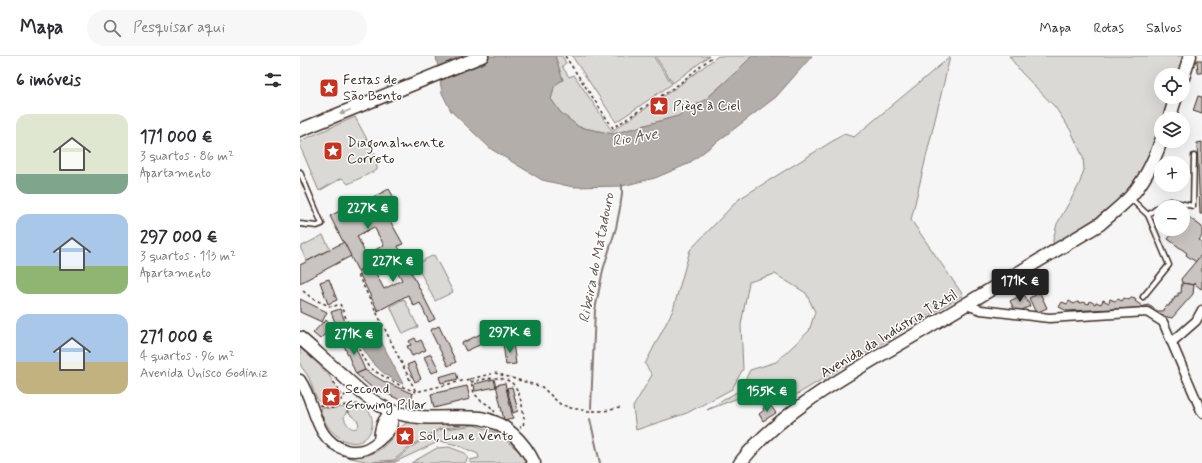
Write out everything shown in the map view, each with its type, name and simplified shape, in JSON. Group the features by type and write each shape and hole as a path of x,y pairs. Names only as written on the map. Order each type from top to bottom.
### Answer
{"main road":[{"path":"300,130 482,56"},
{"path":"1186,68 1190,56"},
{"name":"Avenida da Indústria Têxtil","path":"809,401 833,384 1100,224 1130,197 1148,174 1159,148"},
{"path":"300,338 354,386 370,403 411,416 480,418 494,422 509,431 520,441 534,463"},
{"path":"740,463 756,444 773,428 809,401"},
{"path":"750,463 764,445 809,401"}],"street":[{"path":"966,305 981,310 1049,318 1147,312 1163,322 1202,413"},
{"path":"1172,342 1196,321 1202,310"},
{"path":"300,380 319,426 327,438 338,447 351,451 363,451 372,446 403,420 411,416"},
{"path":"370,403 378,411 380,428 379,440"},
{"path":"380,428 386,416 392,411"},
{"path":"389,432 393,420 392,411"}],"lane":[{"path":"1148,215 1164,203 1170,201 1193,206 1194,156"},
{"path":"300,172 322,224 317,226 300,224"},
{"path":"300,188 305,185"},
{"path":"1130,197 1148,215 1169,265 1143,297"}],"path":[{"path":"565,56 613,128 678,84 713,56"},
{"path":"358,275 416,392"},
{"path":"303,291 313,299 332,307 340,304 362,356 368,366 386,379 416,392 495,373 542,387 560,404 571,408 587,411 620,408"},
{"path":"330,376 340,392 340,401"},
{"path":"470,378 474,393 481,401 489,405 496,413"},
{"path":"471,382 491,378 507,381 513,384 518,391 522,404 524,421 523,426 520,428"},
{"path":"337,406 350,389"},
{"path":"318,406 321,405 332,408 337,406 370,403"},
{"path":"348,413 349,405"}],"shaded area":[{"path":"555,56 562,56 566,63 562,66 569,77 574,75 612,131 677,87 718,56 752,56 706,99 678,116 613,134 579,127 561,113 551,99 555,86 563,80"},
{"path":"572,56 653,56 672,84 616,122"},
{"path":"655,56 709,56 673,83"},
{"path":"1009,56 1185,56 1181,68 1154,68 1154,104 1168,104 1166,112 1154,112 1154,146 1149,161 1132,187 1110,209 1053,245 1057,224 1079,185 1084,170 1083,157 1071,131 1055,107 1021,72"},
{"path":"950,57 911,220 963,295 796,395 746,395 707,410 740,390 750,370 776,362 809,331 815,312 806,293 775,274 749,282 741,325 743,369 732,389 687,413 636,430 633,407 652,375 645,364 673,310 690,250 739,199 844,134 854,137"},
{"path":"355,117 377,158 377,170 348,184 342,178 319,191 300,146 300,141"},
{"path":"323,235 330,249 307,261 300,247"},
{"path":"434,255 453,292 435,301 416,264"},
{"path":"404,299 418,327 403,334 390,306"},
{"path":"300,348 324,370 334,383 339,397 334,405 326,406 322,404 316,396 308,376 300,364"},
{"path":"351,406 363,407 369,412 372,419 372,426 369,434 364,440 356,442 347,441 333,433 322,416 320,408 331,409 347,407 348,408 344,417 345,420 350,427 355,429 359,424 357,420 349,414"},
{"path":"411,421 474,423 439,429 412,445 394,460 370,462 346,457 365,456 375,452 385,445 401,427"},
{"path":"474,425 497,433 525,456 528,463 470,463 470,460 479,458 478,454 457,445 440,441 393,463 376,463 395,461 413,446 439,430"},
{"path":"449,447 465,453 468,458 465,463 411,463 437,448"}],"water":[{"name":"Rio Ave","path":"436,56 555,56 563,80 555,86 551,99 561,113 579,127 613,134 678,116 706,99 752,56 812,56 776,97 688,164 655,178 622,186 573,187 542,180 491,149 451,111 442,93"},
{"path":"379,337 403,384 383,373 369,358 361,345"}],"building":[{"path":"1197,60 1202,60 1202,73 1198,73"},
{"path":"1198,96 1202,97 1202,114 1193,111"},
{"path":"1202,142 1202,214 1200,214 1197,143"},
{"path":"389,189 397,203 384,210 403,244 398,246 400,250 358,271 330,216 367,197 369,199","holes":["374,227 384,245 366,255 357,236"]},
{"path":"1190,218 1202,227 1202,236 1199,240 1202,242 1202,254 1196,262 1186,255 1187,253 1168,239 1170,236 1190,236"},
{"path":"344,242 351,256 300,283 300,265"},
{"path":"400,250 435,319 429,322 420,303 414,306 408,295 378,311 358,271","holes":["392,261 402,280 384,289 374,270"]},
{"path":"1202,254 1202,288 1201,289 1194,283 1194,285 1182,283 1181,279"},
{"path":"329,279 337,300 328,304 320,282"},
{"path":"1182,283 1194,285 1193,294 1172,318 1158,315 1141,307 1148,305 1158,311 1163,311 1166,306 1169,306 1170,303 1172,303 1175,296 1178,296 1178,293 1181,293"},
{"path":"1040,293 1047,308 1036,313 1029,298"},
{"path":"1024,294 1030,306 1020,311 1015,311 1010,301"},
{"path":"1124,298 1129,300 1131,298 1136,299 1135,301 1142,306 1139,308 1067,311 1059,307 1062,302 1067,304 1069,301 1074,304 1077,302 1083,302 1089,304 1090,301 1095,304 1096,302 1101,304 1103,300 1109,303 1110,299 1115,301 1118,299 1122,301"},
{"path":"300,299 327,312 322,322 300,312"},
{"path":"340,309 352,339 343,343 331,312"},
{"path":"326,320 331,325 329,328 330,329 320,339 313,333"},
{"path":"439,326 456,362 448,366 430,330"},
{"path":"497,326 502,335 466,351 462,343"},
{"path":"415,338 417,342 421,340 426,350 412,356 407,346 411,345 409,341"},
{"path":"352,339 365,370 356,374 343,343"},
{"path":"513,343 516,364 506,365 503,344"},
{"path":"431,354 439,370 432,373 424,357"},
{"path":"414,362 421,379 415,382 407,365"},
{"path":"365,370 383,381 413,394 409,404 370,386 356,374"},
{"path":"456,372 458,379 441,383 439,377"},
{"path":"494,379 496,387 475,391 474,384"},
{"path":"505,383 513,418 504,420 496,385"},
{"path":"467,386 470,399 434,408 431,394"},
{"path":"512,387 518,411 513,413 507,388"},
{"path":"767,406 769,408 771,406 776,413 763,421 759,414 764,410 763,408"}],"waterway":[{"name":"Ribeira do Matadouro","path":"591,408 595,310 603,270 616,228 622,194 622,185"},
{"name":"Ribeira do Matadouro","path":"590,419 600,463"}],"place":[{"name":"Festas de São Bento","path":"329,88"},
{"name":"Piège à Ciel","path":"659,106"},
{"name":"Diagonalmente Correto","path":"333,151"},
{"name":"Second Growing Pillar","path":"331,397"},
{"name":"Sol, Lua e Vento","path":"405,436"}]}
